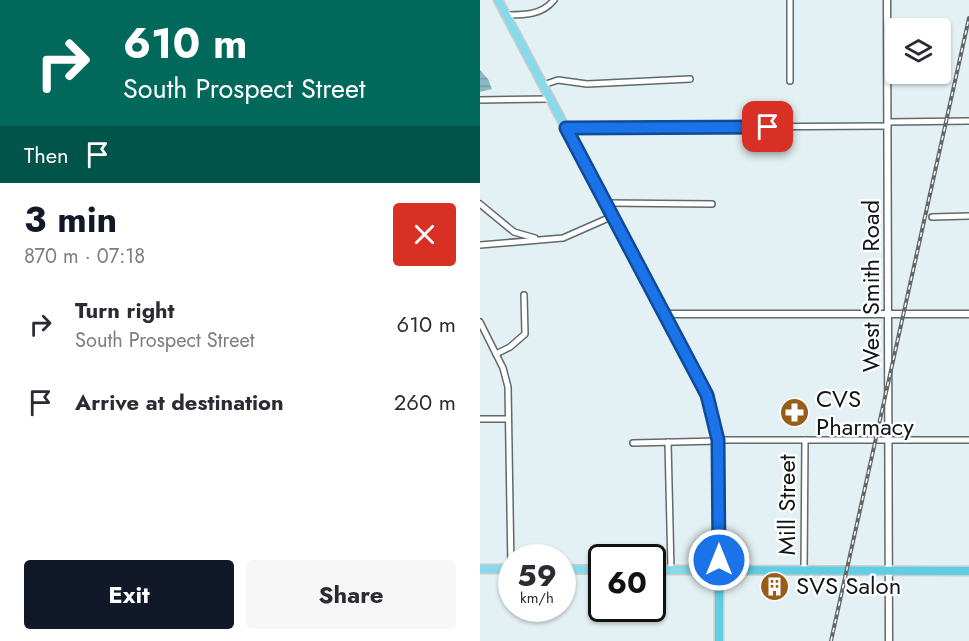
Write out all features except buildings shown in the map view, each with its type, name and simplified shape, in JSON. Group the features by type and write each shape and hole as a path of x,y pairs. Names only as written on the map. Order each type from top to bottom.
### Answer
{"highway":[{"path":"719,641 719,570 969,571"}],"main road":[{"path":"498,0 707,395 718,440 719,570 666,570"},
{"path":"480,569 498,569"}],"street":[{"path":"506,15 535,14 547,8 554,0"},
{"path":"790,0 790,81"},
{"name":"West Smith Road","path":"887,0 889,641"},
{"path":"543,85 558,80 586,84 690,79"},
{"path":"480,100 551,99"},
{"path":"566,128 969,121"},
{"path":"606,203 712,204"},
{"path":"480,204 514,232 540,239"},
{"path":"480,246 563,238 613,216"},
{"path":"932,217 969,216"},
{"path":"496,354 510,347 525,334 524,295"},
{"path":"665,314 969,314"},
{"path":"481,326 506,378 510,544"},
{"path":"480,419 508,419"},
{"path":"633,443 718,440 969,440"},
{"name":"Mill Street","path":"804,570 805,440"},
{"path":"668,441 671,570"}],"water":[{"path":"480,70 488,79 492,89 480,92"}],"railway":[{"path":"831,641 969,18"}],"place":[{"name":"CVS Pharmacy","path":"795,413"},
{"name":"SVS Salon","path":"775,586"}],"route":[{"path":"719,560 718,440 712,408 566,128 768,127"}]}
